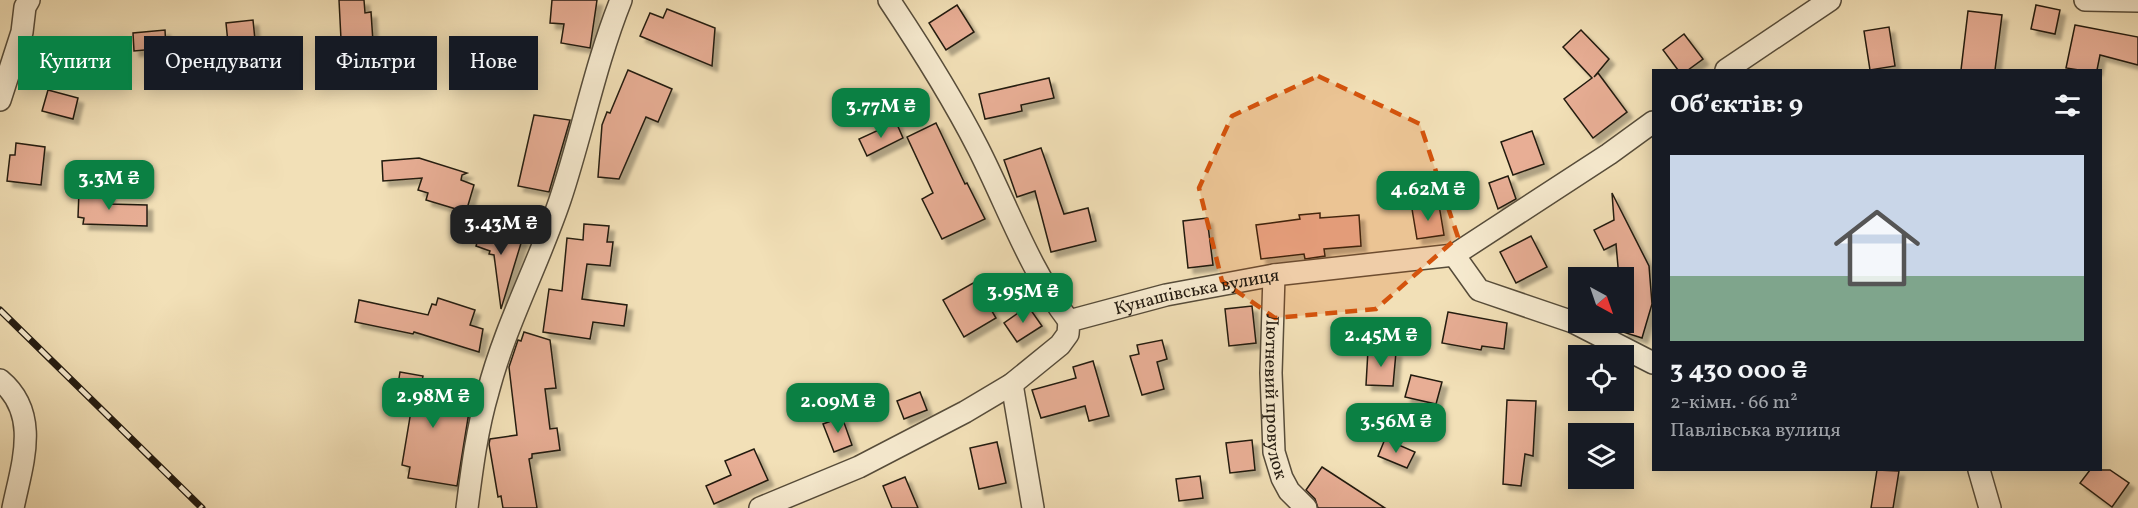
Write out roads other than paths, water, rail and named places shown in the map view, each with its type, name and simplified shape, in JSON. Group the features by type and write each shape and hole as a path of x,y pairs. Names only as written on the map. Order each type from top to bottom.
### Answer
{"street":[{"path":"467,508 488,391 501,350 538,263 561,199 596,74 621,0"},
{"path":"760,508 859,467 965,412 1012,384 1060,345 1068,334 1069,321 1052,298 1030,260 979,149 946,90 889,0"},
{"path":"1727,69 1830,0"},
{"path":"2085,0 2138,1"},
{"path":"0,100 22,32 25,2"},
{"name":"Кунашівська вулиця","path":"1069,321 1166,295 1274,275 1454,255 1609,154 1652,123"},
{"path":"1454,255 1479,290 1573,322 1652,362"},
{"name":"Лютневий провулок","path":"1274,275 1271,373 1274,452 1286,485 1306,508"},
{"path":"0,380 19,404 24,414 27,430 23,463 13,508"},
{"path":"1012,384 1034,508"},
{"path":"1979,471 1990,508"}],"railway":[{"path":"0,310 202,508"}]}
